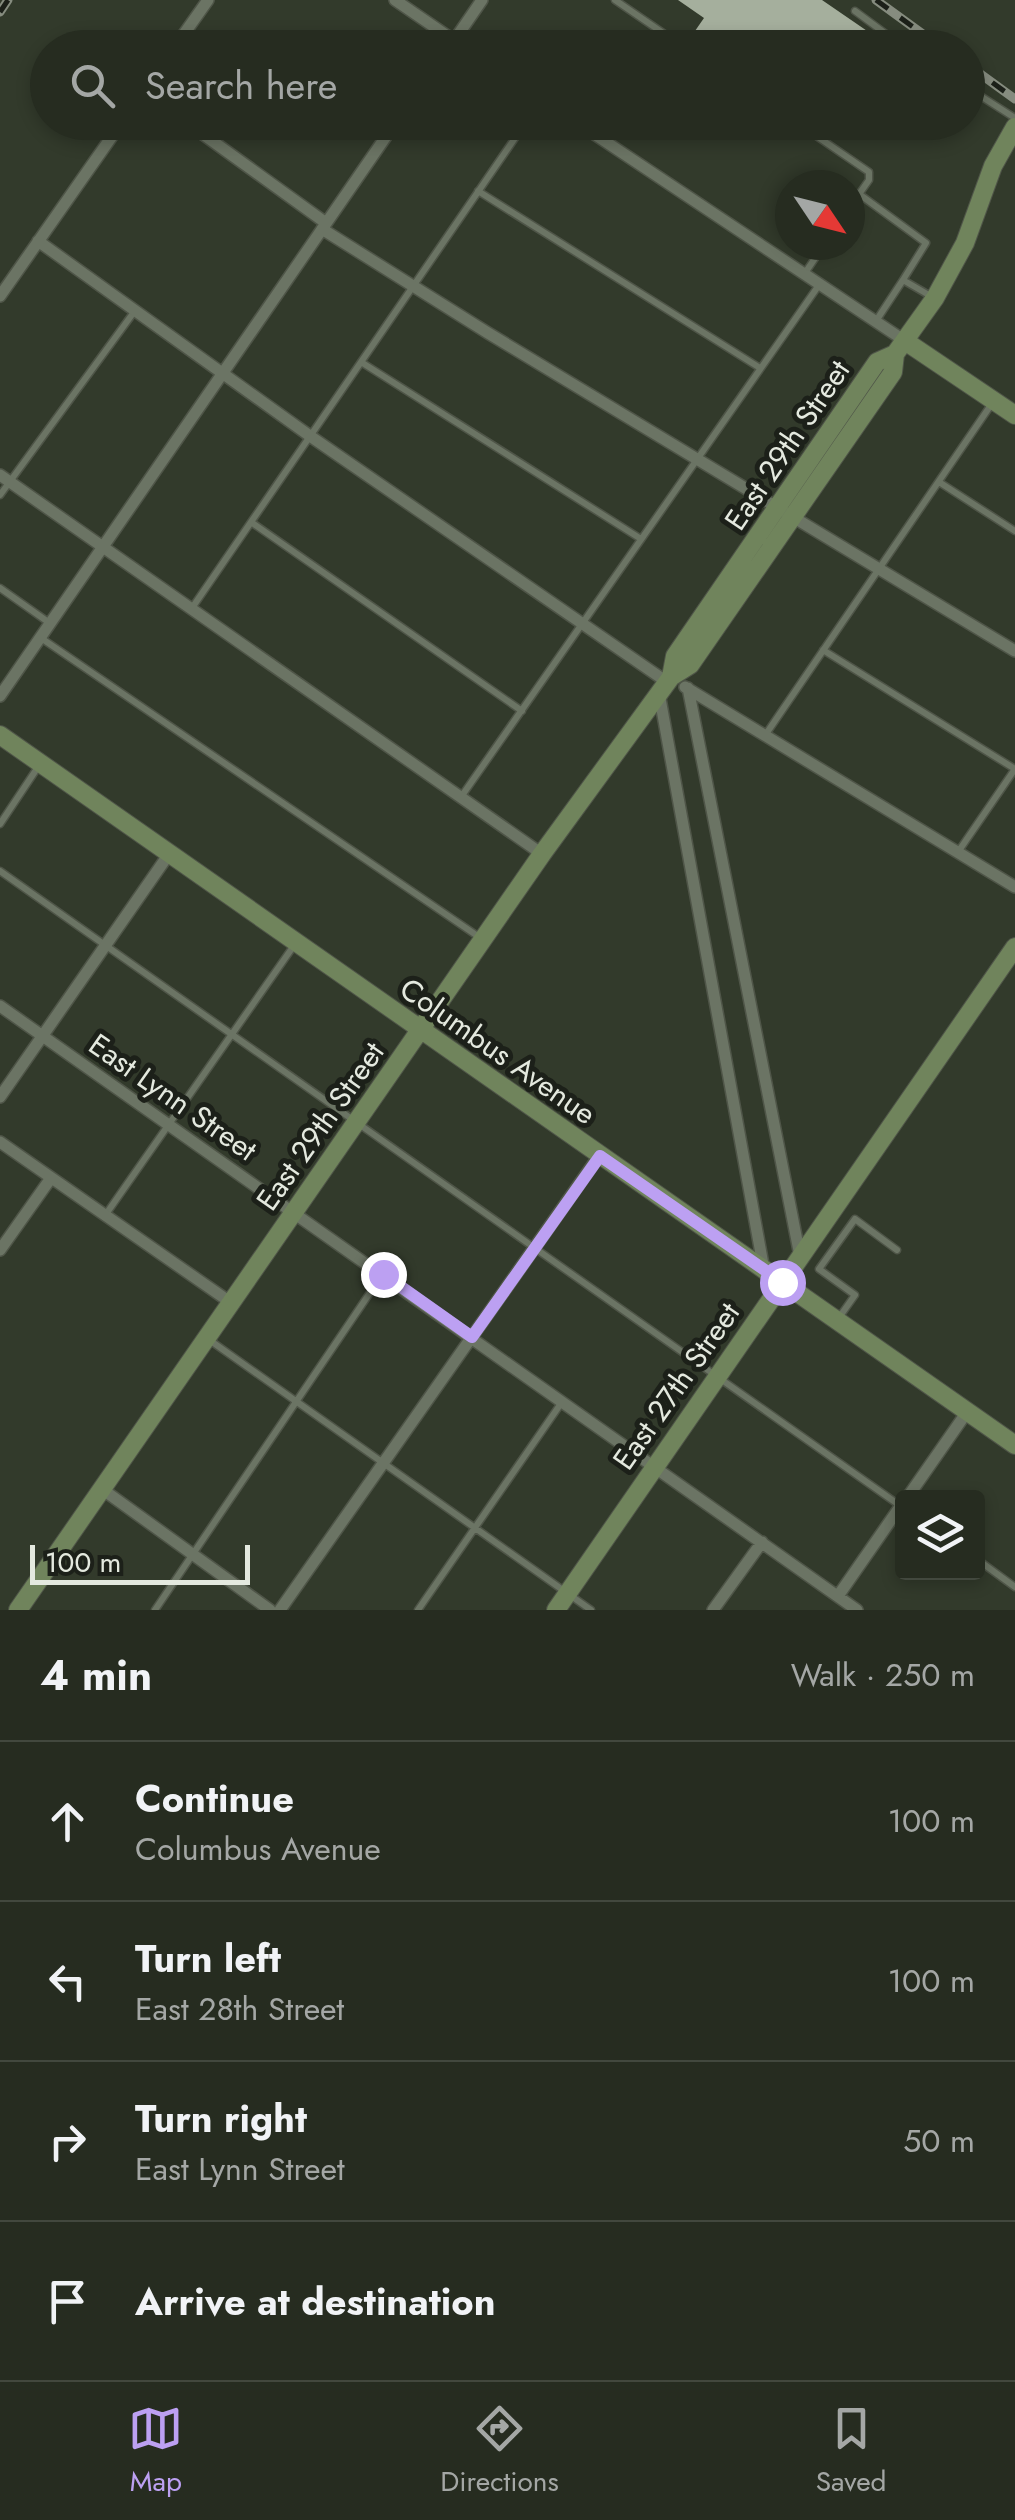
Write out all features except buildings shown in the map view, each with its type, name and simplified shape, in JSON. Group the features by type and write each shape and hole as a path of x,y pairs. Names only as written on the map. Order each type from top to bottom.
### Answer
{"street":[{"path":"187,30 208,0"},
{"path":"396,0 436,30"},
{"path":"465,30 482,0"},
{"name":"East 29th Street","path":"20,1609 542,854 666,684 675,656 785,513 877,362 900,348 935,298 965,243 994,166 1015,127"},
{"path":"0,296 109,140"},
{"path":"210,140 324,226 414,286 1015,651"},
{"path":"0,696 384,140"},
{"path":"603,140 876,322 900,348 1015,415"},
{"path":"38,242 666,684 688,688 1015,886"},
{"path":"5,478 542,854"},
{"path":"666,684 764,1270"},
{"path":"688,688 800,1256"},
{"name":"Columbus Avenue","path":"0,735 1015,1446"},
{"path":"0,1097 168,854"},
{"name":"East 27th Street","path":"556,1610 1015,948"},
{"name":"East Lynn Street","path":"0,1006 857,1610"},
{"path":"0,1142 230,1302"},
{"path":"280,1610 600,1156"},
{"path":"0,1250 50,1178"},
{"path":"913,1490 967,1412"},
{"path":"102,1489 270,1610"},
{"path":"838,1596 895,1515"},
{"path":"714,1610 762,1542"}],"lane":[{"path":"614,0 658,30"},
{"path":"855,11 880,30"},
{"path":"985,99 1015,118"},
{"path":"192,609 513,140"},
{"path":"823,140 870,172 865,186"},
{"path":"478,191 760,368"},
{"path":"865,198 926,243 876,322"},
{"path":"804,274 814,260"},
{"path":"903,280 935,298"},
{"path":"461,798 820,284"},
{"path":"0,495 5,478 134,311"},
{"path":"361,362 641,539"},
{"path":"766,736 994,401"},
{"path":"939,482 1015,531"},
{"path":"251,522 522,711"},
{"path":"0,588 51,624"},
{"path":"42,638 482,940"},
{"path":"824,650 1015,769 958,852"},
{"path":"0,824 40,763"},
{"path":"0,870 895,1499"},
{"path":"104,1217 296,943"},
{"path":"819,1270 854,1220 897,1250"},
{"path":"822,1224 842,1238"},
{"path":"800,1256 855,1295 837,1320"},
{"path":"155,1610 383,1274"},
{"path":"206,1338 591,1610"},
{"path":"418,1610 563,1401"},
{"path":"985,1565 1015,1586"}],"railway":[{"path":"0,12 8,0"},
{"path":"876,0 917,30"},
{"path":"985,77 1015,99"}],"route":[{"path":"383,1274 472,1337 600,1156 782,1282"}]}
